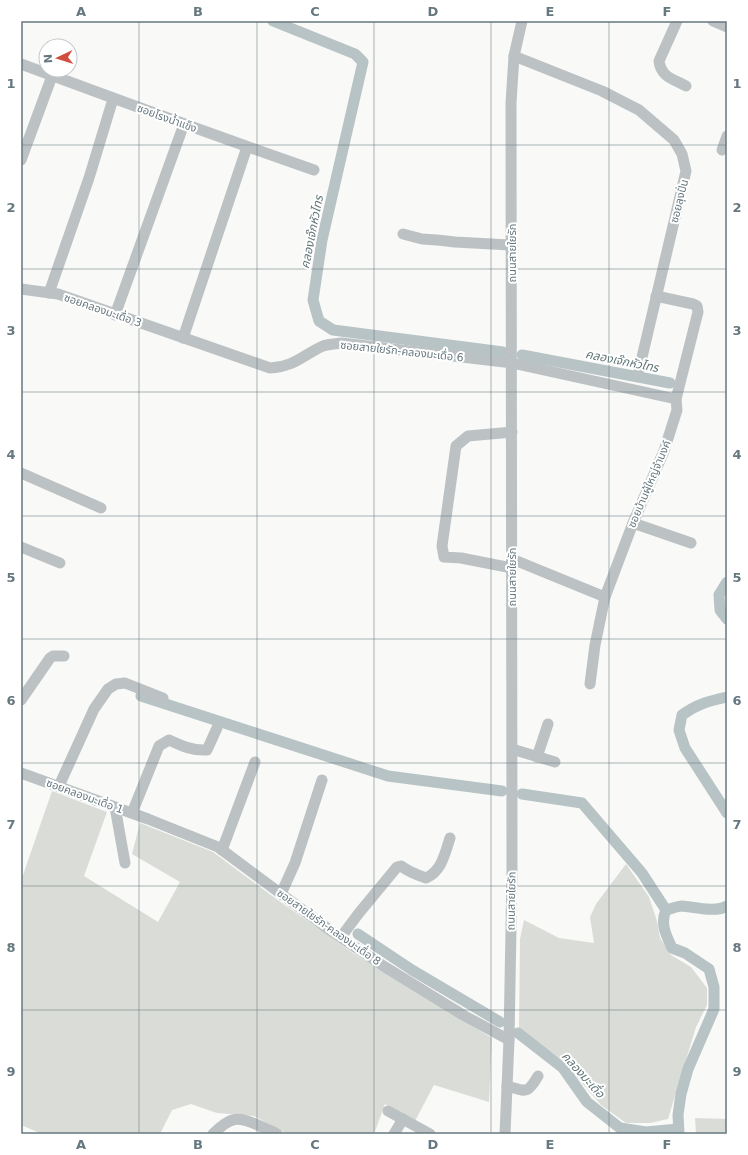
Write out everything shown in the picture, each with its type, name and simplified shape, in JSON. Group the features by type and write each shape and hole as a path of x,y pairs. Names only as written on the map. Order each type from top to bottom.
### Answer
{"street":[{"name":"ถนนสายใยรัก","path":"505,1134 509,1040 512,872 511,103 514,56 522,21"},
{"path":"677,21 659,61 660,69 665,75 686,86"},
{"path":"713,21 727,27"},
{"name":"ซอยลุงปั่น","path":"514,56 602,91 639,110 674,140 682,154 686,171 639,370"},
{"name":"ซอยโรงน้ำแข็ง","path":"21,64 38,71"},
{"path":"21,160 51,78"},
{"name":"ซอยโรงน้ำแข็ง","path":"57,78 314,170"},
{"path":"49,293 89,178 113,99"},
{"path":"115,315 184,124"},
{"path":"722,150 727,136"},
{"path":"183,338 247,147"},
{"path":"403,234 422,239 512,245"},
{"name":"ซอยคลองมะเดื่อ 3","path":"21,289 58,294 183,338"},
{"name":"ซอยบ้านผู้ใหญ่จำนงค์","path":"590,684 595,645 605,597 633,523 664,452 677,410 676,399 698,312 697,306 693,304 656,296"},
{"name":"ซอยสายใยรัก-คลองมะเดื่อ 6","path":"183,338 270,368 281,367 293,363 324,346 342,343 512,363"},
{"path":"512,363 676,399"},
{"path":"512,432 468,436 456,446 442,546 444,557 512,564 605,597"},
{"path":"21,473 101,508"},
{"path":"633,523 690,543"},
{"path":"21,547 60,563"},
{"path":"21,700 50,658 53,656 64,656"},
{"path":"59,786 94,709 108,689 116,684 125,684 162,698"},
{"path":"537,757 548,724"},
{"path":"132,813 159,746 169,740 186,748 207,750 217,728"},
{"path":"512,749 555,762"},
{"path":"222,850 255,762"},
{"name":"ซอยคลองมะเดื่อ 1","path":"22,776 59,786 148,819"},
{"path":"281,894 295,863 322,780"},
{"path":"115,807 125,863"},
{"name":"ซอยสายใยรัก-คลองมะเดื่อ 8","path":"148,819 218,847 281,894 385,967 463,1015 509,1040"},
{"path":"341,937 397,867 401,866 418,876 426,878 432,875 441,864 450,838"},
{"path":"507,1086 527,1090 532,1088 538,1076"},
{"path":"388,1111 430,1134"},
{"path":"213,1134 223,1124 234,1118 246,1120 277,1134"},
{"path":"394,1134 403,1119"},
{"path":"253,1134 263,1128"}],"shaded area":[{"path":"52,791 107,812 84,876 158,922 180,882 132,854 140,823 213,852 353,953 492,1038 489,1102 434,1085 415,1121 385,1104 374,1134 287,1134 254,1116 217,1113 191,1104 172,1110 160,1134 42,1134 21,1125 21,875 23,875"},
{"path":"626,864 649,897 657,921 660,938 671,955 691,967 707,988 707,1005 696,1027 668,1119 650,1123 626,1123 601,1105 561,1059 519,1029 520,939 524,920 559,938 594,943 590,917 596,904"},
{"path":"695,1118 727,1119 727,1134 696,1134"}],"waterway":[{"name":"คลองเจ๊กหัวไทร","path":"273,21 355,54 363,62 322,240 313,300 319,321 333,330 503,352"},
{"name":"คลองเจ๊กหัวไทร","path":"522,355 670,383"},
{"path":"727,582 719,595 720,610 727,619"},
{"path":"141,696 388,776 502,791"},
{"path":"727,697 703,703 682,715 679,730 685,748 727,813"},
{"path":"522,794 582,803 642,873 666,910"},
{"path":"679,1134 678,1115 681,1094 688,1069 714,1009 714,987 709,969 685,953 672,948 664,929 664,915 666,910 680,906 711,909 727,906"},
{"name":"คลองมะเดื่อ","path":"358,934 412,970 500,1022"},
{"name":"คลองมะเดื่อ","path":"518,1033 563,1068 587,1102 620,1128 646,1132 678,1129"}]}
